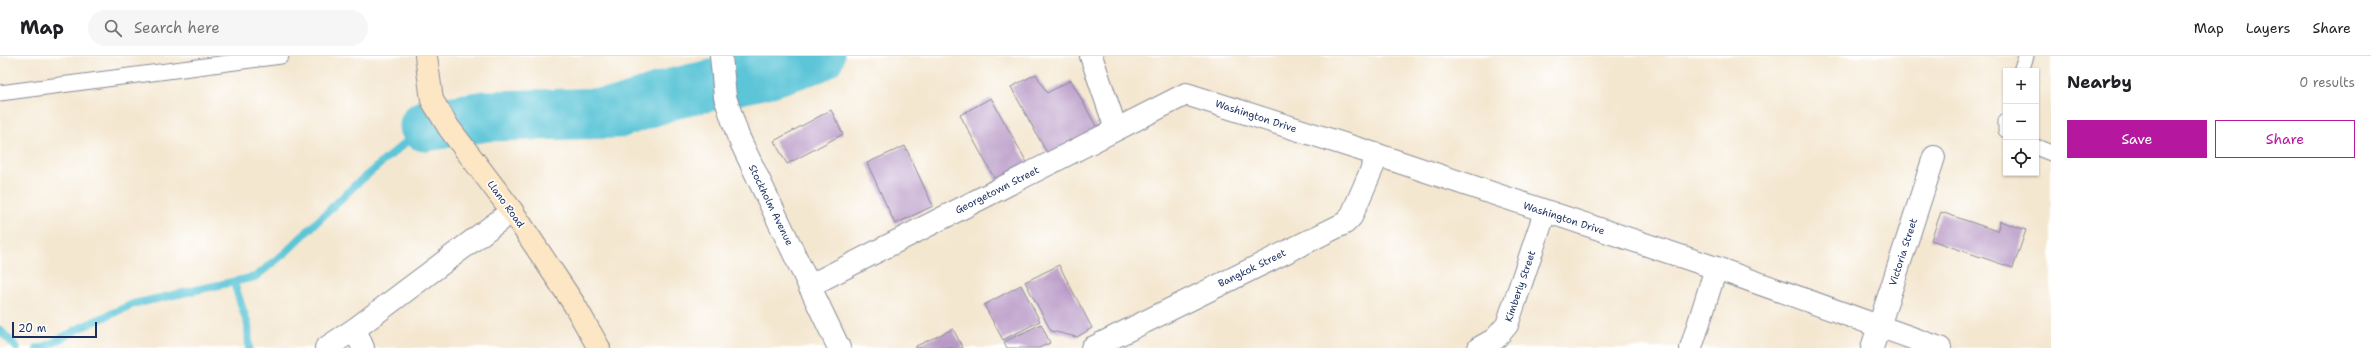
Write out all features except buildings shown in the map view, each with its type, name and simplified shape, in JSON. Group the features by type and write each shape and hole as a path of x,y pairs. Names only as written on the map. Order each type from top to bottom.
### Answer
{"main road":[{"name":"Llano Road","path":"426,56 432,100 449,128 512,211 574,304 599,348"}],"street":[{"path":"1091,56 1116,129"},
{"name":"Stockholm Avenue","path":"721,63 725,97 738,136 839,348"},
{"name":"Georgetown Street","path":"809,286 1186,94"},
{"name":"Washington Drive","path":"1186,94 1378,155 1716,268 1879,328 1940,348"},
{"name":"Bangkok Street","path":"1092,348 1352,217 1378,155"},
{"name":"Victoria Street","path":"1872,348 1934,157"},
{"path":"326,348 359,338 512,211"},
{"name":"Kimberly Street","path":"1479,348 1495,339 1507,325 1545,212"},
{"path":"1691,348 1716,268"}],"lane":[{"path":"0,93 281,56"},
{"path":"2022,68 2026,56"},
{"path":"2039,148 2051,153"}],"waterway":[{"path":"425,126 486,116 618,113 672,94 770,72 819,56"},
{"path":"37,348 43,348 80,328 133,304 255,277 285,253 354,186 425,126"},
{"path":"234,283 248,325 249,348"},
{"path":"0,330 17,348"}]}
